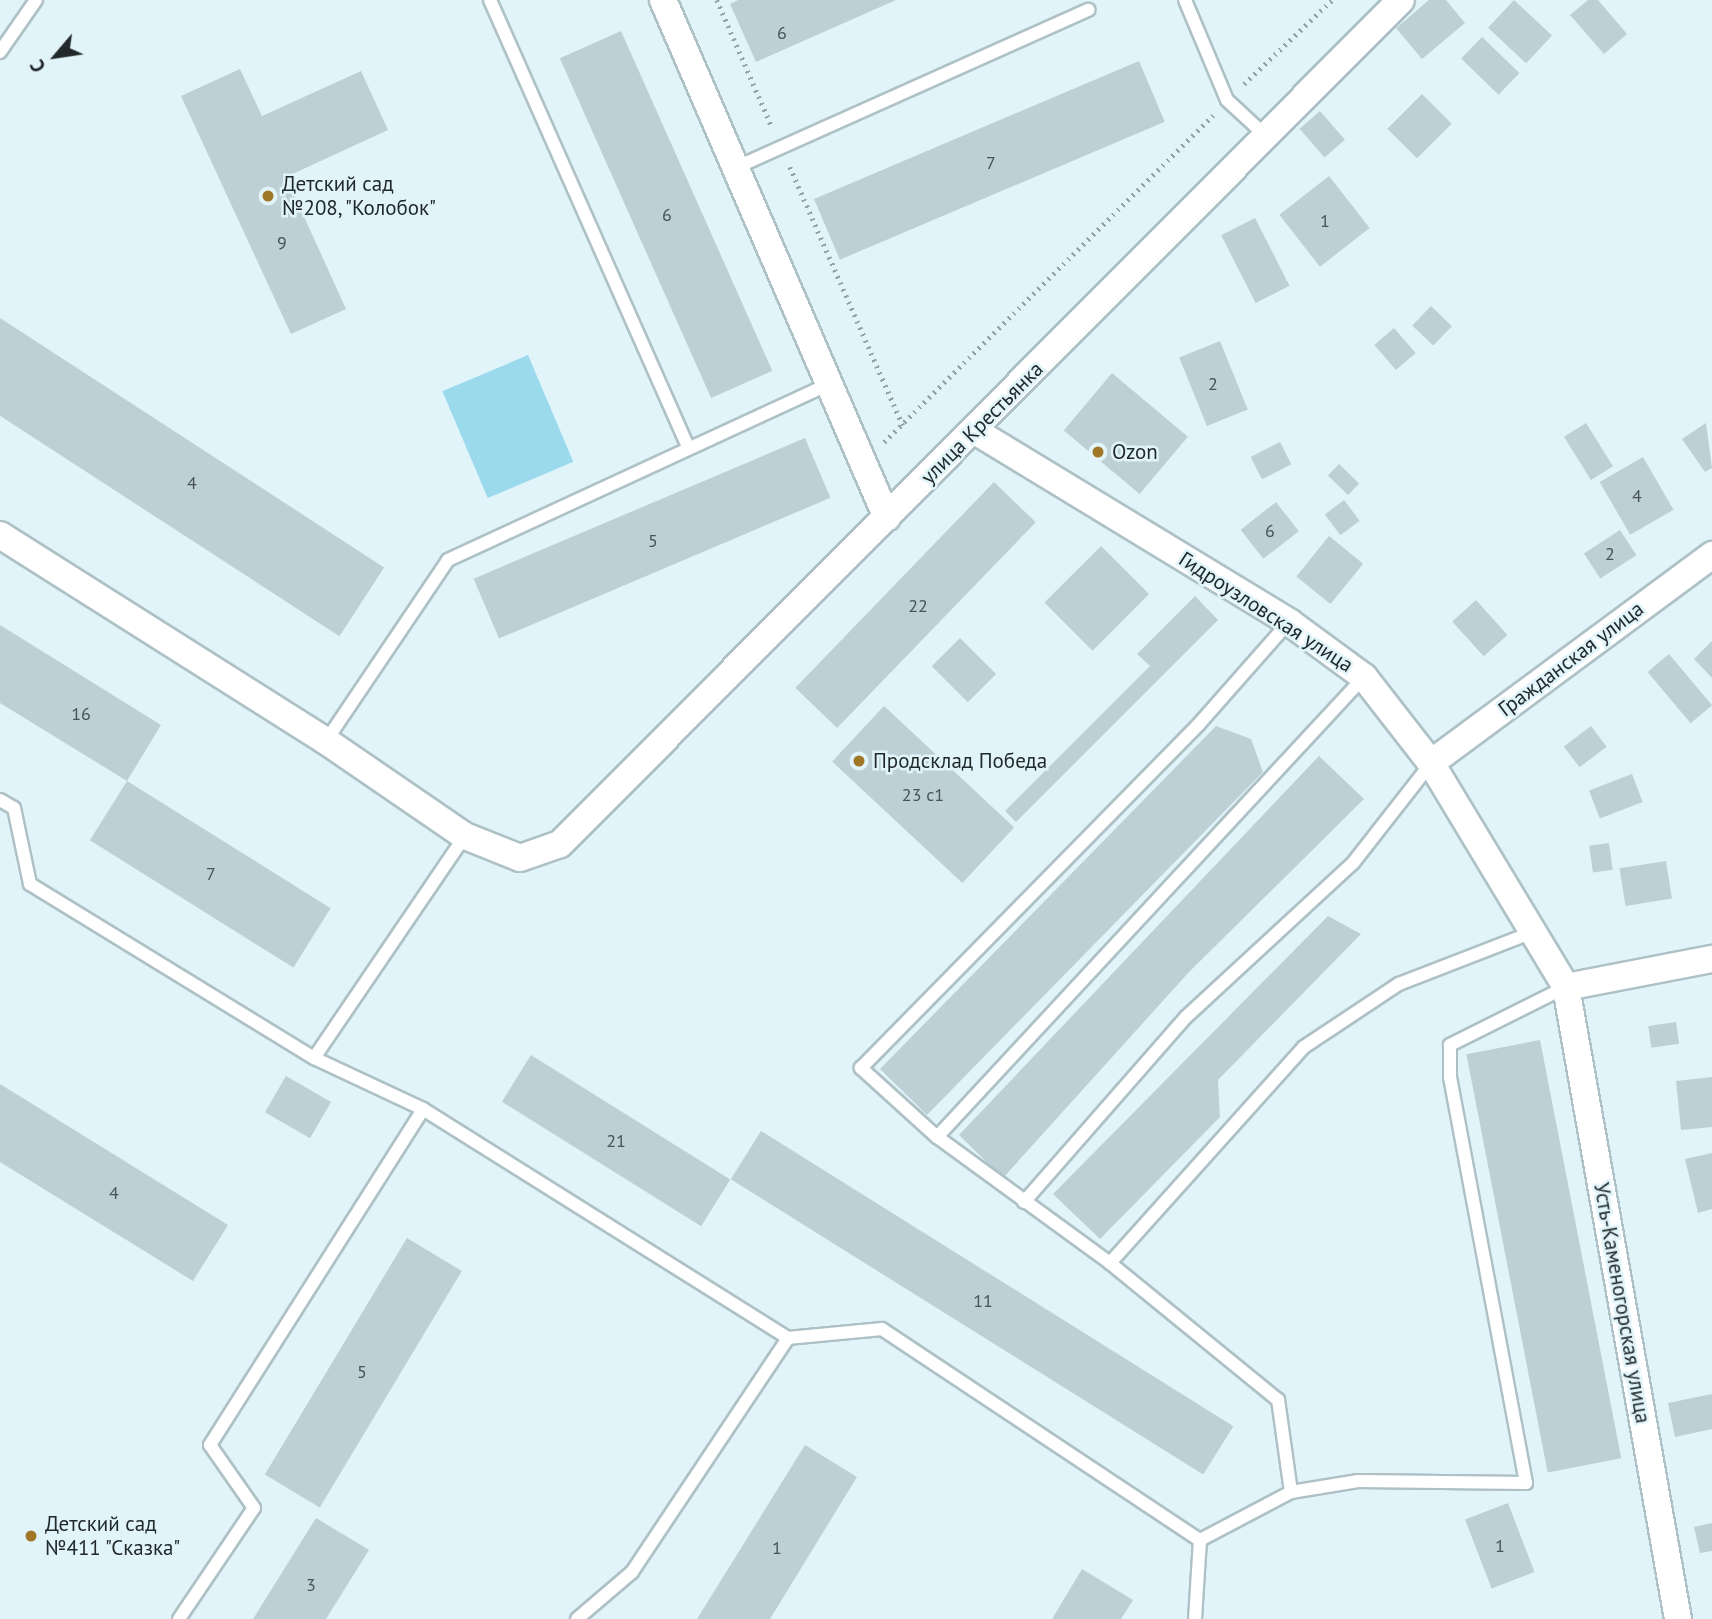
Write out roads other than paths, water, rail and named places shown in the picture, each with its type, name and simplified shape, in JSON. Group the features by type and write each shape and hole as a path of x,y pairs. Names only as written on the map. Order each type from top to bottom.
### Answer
{"street":[{"path":"663,0 864,459 887,518"},
{"name":"улица Крестьянка","path":"465,836 520,858 560,844 1268,138 1401,0"},
{"name":"Гидроузловская улица","path":"975,431 1289,622 1364,677 1431,763 1566,987"},
{"path":"0,535 326,741 465,836"},
{"name":"Гражданская улица","path":"1431,763 1712,555"},
{"path":"1566,987 1712,959"},
{"name":"Усть-Каменогорская улица","path":"1566,987 1678,1619"}],"lane":[{"path":"0,52 36,0"},
{"path":"490,0 687,444"},
{"path":"1185,0 1227,100 1268,138"},
{"path":"737,167 1087,10"},
{"path":"326,741 448,560 687,444 831,383"},
{"path":"1289,622 1199,724 862,1068 937,1137 1110,1263 1278,1400 1292,1492"},
{"path":"937,1137 1364,677"},
{"path":"1024,1202 1186,1017 1353,863 1431,763"},
{"path":"0,800 14,808 30,884 314,1058 423,1109 788,1338 882,1329 1200,1540"},
{"path":"314,1058 465,836"},
{"path":"1110,1263 1304,1047 1399,984 1533,932"},
{"path":"1200,1540 1292,1492 1358,1481 1526,1483 1450,1078 1450,1045 1566,987"},
{"path":"179,1619 254,1508 210,1446 423,1109"},
{"path":"578,1619 632,1572 788,1338"},
{"path":"1195,1619 1200,1540"}],"place":[{"name":"Детский сад №208, \"Колобок\"","path":"268,196"},
{"name":"Ozon","path":"1098,452"},
{"name":"Продсклад Победа","path":"859,761"},
{"name":"Детский сад №411 \"Сказка\"","path":"31,1536"}]}
